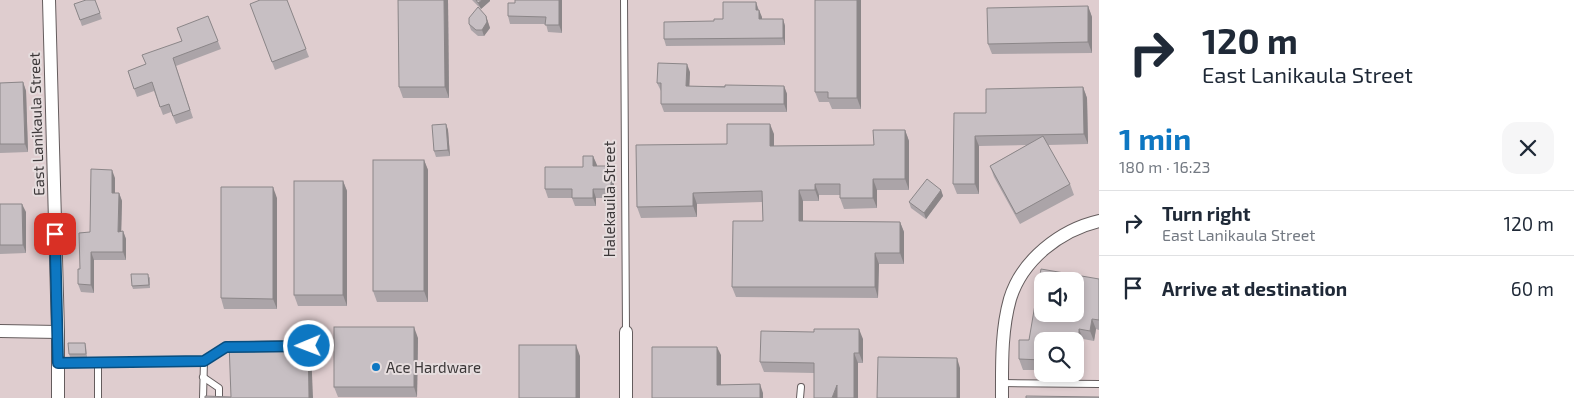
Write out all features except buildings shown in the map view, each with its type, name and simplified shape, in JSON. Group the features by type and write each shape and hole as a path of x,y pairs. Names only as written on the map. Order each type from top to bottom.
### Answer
{"street":[{"name":"East Lanikaula Street","path":"49,0 58,398"},
{"path":"1002,398 1003,339 1010,298 1025,270 1043,249 1062,235 1086,224 1099,221"},
{"path":"0,331 58,332"},
{"name":"Halekauila Street","path":"626,332 626,398"}],"lane":[{"name":"Halekauila Street","path":"624,0 626,332"},
{"path":"58,363 204,361 226,347 244,347"},
{"path":"203,398 204,361"},
{"path":"98,362 98,398"},
{"path":"204,377 219,388 219,398"},
{"path":"1002,384 1099,384"},
{"path":"800,387 800,398"}],"shaded area":[{"path":"0,0 1099,0 1099,398 0,398"}],"place":[{"name":"Ace Hardware","path":"376,367"}],"route":[{"path":"55,234 58,363 204,361 226,347 309,346"}]}
